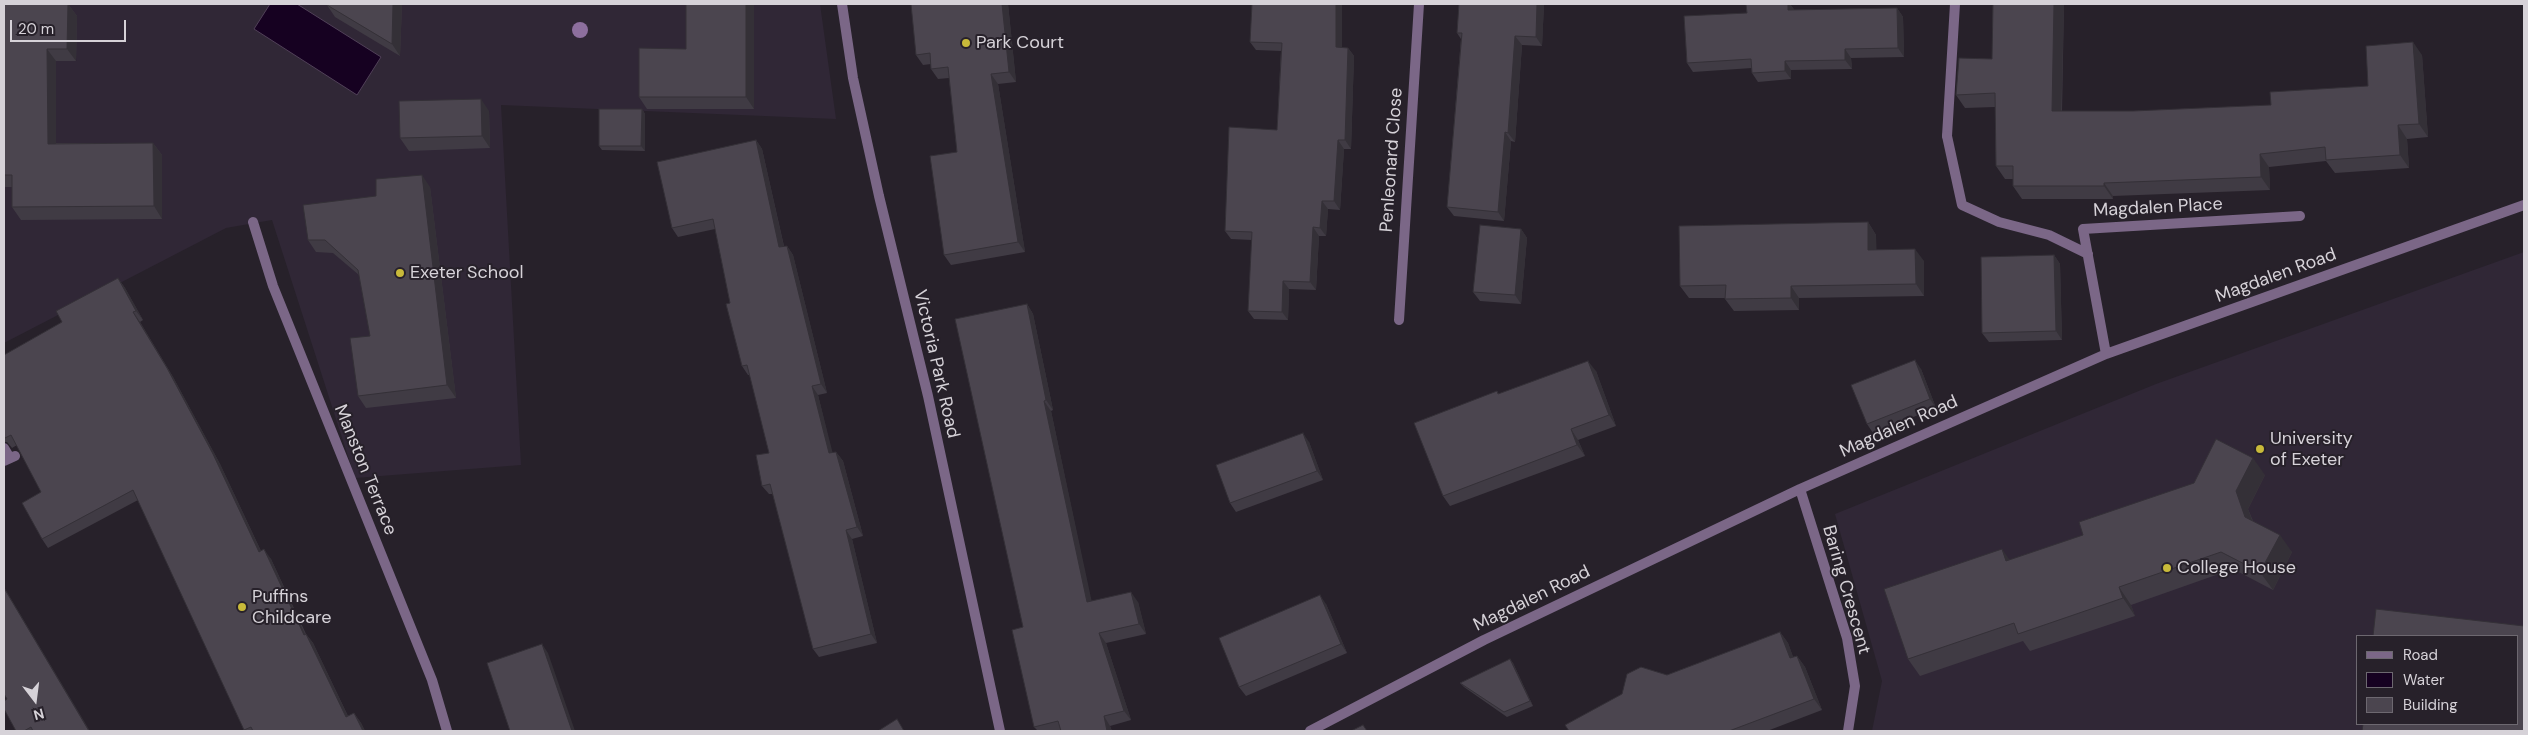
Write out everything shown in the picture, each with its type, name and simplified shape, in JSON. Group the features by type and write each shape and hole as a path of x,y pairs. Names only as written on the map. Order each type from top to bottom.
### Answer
{"street":[{"name":"Victoria Park Road","path":"842,4 853,78 879,196 928,396 1000,731"},
{"name":"Penleonard Close","path":"1399,320 1420,4"},
{"path":"1955,4 1948,136 1962,205 1999,222 2049,234 2088,254"},
{"name":"Magdalen Road","path":"1310,731 1484,640 1800,488 2106,354 2524,205"},
{"name":"Magdalen Place","path":"2106,354 2084,229 2300,216"},
{"name":"Manston Terrace","path":"253,222 273,286 432,680 447,731"},
{"path":"4,448 9,458"},
{"name":"Baring Crescent","path":"1800,488 1847,638 1855,686 1848,731"}],"shaded area":[{"name":"Exeter School","path":"4,4 820,4 836,119 501,105 521,465 355,478 272,220 226,228 4,343"},
{"name":"University of Exeter","path":"2524,252 2524,731 1872,731 1882,681 1835,514 2156,384"}],"water":[{"path":"270,4 297,4 381,57 357,95 254,29"}],"building":[{"path":"4,4 68,4 67,49 47,49 48,144 153,143 154,206 12,207 12,175 4,175"},
{"path":"393,4 392,44 327,5"},
{"path":"686,4 746,4 746,97 639,97 639,48 686,49"},
{"path":"911,4 1002,4 1009,72 991,74 1018,242 944,255 930,156 957,152 948,67 931,69 930,53 916,55"},
{"path":"1252,4 1336,4 1336,47 1348,48 1345,140 1338,140 1334,201 1322,201 1320,228 1313,227 1310,282 1283,281 1282,312 1248,311 1252,232 1225,231 1229,127 1277,130 1282,43 1250,42"},
{"path":"1459,4 1537,4 1536,37 1515,36 1508,133 1505,132 1498,212 1447,207 1462,33 1457,33"},
{"path":"1746,4 1788,4 1788,10 1897,8 1898,48 1845,49 1845,60 1785,61 1785,71 1752,73 1751,59 1687,63 1684,16 1747,13"},
{"path":"1993,4 2054,4 2052,111 2133,111 2271,105 2270,92 2368,86 2366,46 2413,42 2419,124 2398,125 2400,155 2326,160 2325,147 2260,154 2261,177 2104,183 2104,186 2013,186 2013,166 1996,166 1995,93 1956,95 1959,58 1992,59"},
{"path":"481,99 482,136 400,138 399,101"},
{"path":"599,109 642,109 641,146 599,146"},
{"path":"756,140 779,247 787,246 821,384 812,386 829,453 836,452 857,527 846,530 871,634 813,649 770,484 762,486 756,455 769,453 747,365 742,366 726,304 730,303 713,219 672,228 657,162"},
{"path":"422,175 447,385 358,396 350,338 370,336 358,270 325,240 308,240 303,205 376,196 376,179"},
{"path":"1868,222 1868,250 1915,249 1916,284 1791,286 1791,298 1725,299 1726,285 1680,286 1679,226"},
{"path":"1480,225 1521,229 1515,295 1473,292"},
{"path":"2054,255 2056,331 1982,333 1981,257"},
{"path":"118,278 136,311 133,312 167,368 213,454 259,552 264,549 304,635 306,634 346,717 354,713 363,731 253,731 251,727 244,730 133,490 42,539 22,503 41,492 11,435 5,438 4,436 4,355 62,322 56,311"},
{"path":"1027,304 1046,400 1044,401 1087,602 1131,592 1139,624 1099,633 1124,711 1104,716 1107,731 1061,731 1058,721 1034,727 1012,630 1023,627 955,319"},
{"path":"1915,360 1930,399 1867,424 1851,385"},
{"path":"1588,361 1609,415 1571,429 1577,445 1443,496 1414,423 1497,391 1498,394"},
{"path":"1303,433 1317,471 1230,503 1216,465"},
{"name":"College House","path":"2216,439 2253,458 2236,491 2245,517 2280,535 2260,572 2221,552 2119,587 2123,598 2018,634 2014,623 1908,659 1884,589 2002,549 2006,561 2083,535 2079,522 2194,483"},
{"path":"4,588 89,731 33,731 31,727 24,731 16,731 4,709 4,701 7,699 4,694"},
{"path":"1320,595 1341,644 1239,687 1219,638"},
{"path":"2376,609 2524,626 2524,731 2362,731 2363,725 2518,725 2518,635 2373,635"},
{"path":"1780,632 1790,658 1797,656 1814,699 1729,731 1569,731 1565,725 1622,694 1627,674 1641,667 1667,675"},
{"path":"542,644 572,731 510,731 487,663"},
{"path":"1510,659 1530,701 1504,712 1460,683"},
{"path":"897,719 904,731 878,731"},
{"path":"1363,725 1367,731 1351,731"}],"place":[{"name":"Park Court","path":"966,43"},
{"name":"Exeter School","path":"400,273"},
{"name":"University of Exeter","path":"2260,449"},
{"name":"College House","path":"2167,568"},
{"name":"Puffins Childcare","path":"242,607"}]}
